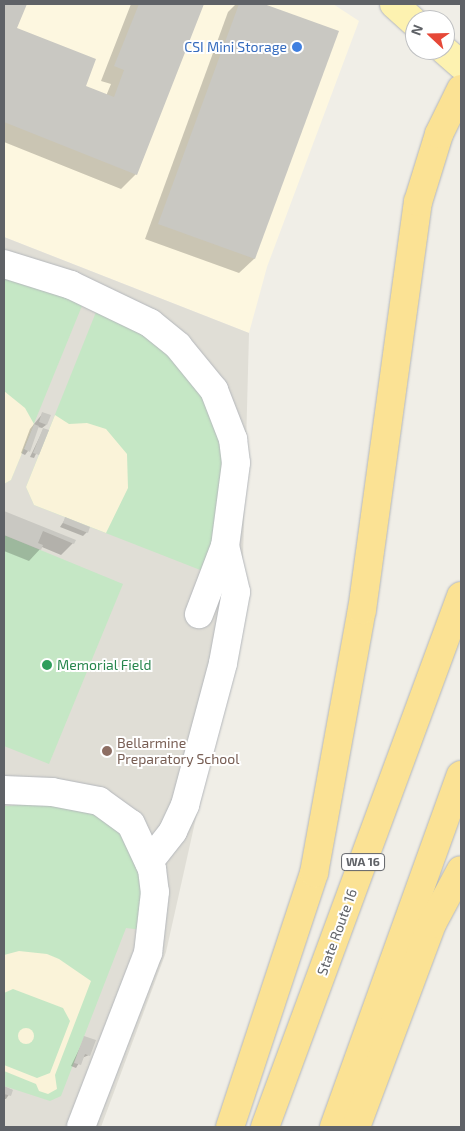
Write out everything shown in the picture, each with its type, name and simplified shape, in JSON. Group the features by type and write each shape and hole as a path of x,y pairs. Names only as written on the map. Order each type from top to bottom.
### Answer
{"highway":[{"path":"230,1127 314,873 365,591 418,202 440,134 461,89"},
{"name":"State Route 16","path":"265,1127 461,596"},
{"path":"334,1127 461,775"},
{"path":"356,1127 432,924 461,870"}],"main road":[{"path":"394,4 405,14"}],"lane":[{"path":"4,264 71,285 111,302 150,323 198,367 214,390 234,439 236,463 225,546 199,614"},
{"path":"149,862 173,831 185,806 221,672 236,592 225,546"},
{"path":"4,790 52,792 99,802 131,824 149,862 155,892 148,953 81,1127"}],"shaded area":[{"path":"4,4 333,4 359,21 267,267 249,333 4,237"},
{"name":"Bellarmine Preparatory School","path":"4,237 249,333 242,596 229,670 166,952 101,1127 4,1127"}],"green space":[{"path":"4,272 86,296 11,480 4,484"},
{"path":"100,302 175,352 226,432 208,573 34,505 26,487"},
{"name":"Memorial Field","path":"4,535 123,584 49,764 4,746"},
{"path":"37,804 79,807 116,824 141,857 143,930 126,928 61,1096 50,1101 4,1086 4,806"}],"sand":[{"path":"4,391 25,408 34,424 11,480 4,484"},
{"path":"55,415 69,424 87,423 106,429 127,454 128,488 106,533 34,505 26,487"},
{"path":"19,951 47,954 59,959 91,981 55,1075 57,1089 48,1094 39,1091 36,1084 4,1071 4,1065 37,1078 50,1073 70,1021 63,1008 13,989 4,993 4,955"},
{"path":"26,1028 34,1036 26,1044 18,1036"}],"building":[{"path":"4,4 27,4 17,28 96,59 86,86 114,97 124,70 114,66 139,4 204,4 137,175 4,122"},
{"path":"239,4 264,4 339,31 255,259 158,224"},
{"path":"42,412 51,415 47,425 39,422"},
{"path":"34,424 39,426 30,452 24,449"},
{"path":"43,428 49,430 39,455 33,453"},
{"path":"4,511 76,540 74,544 43,531 38,543 43,545 41,550 4,535"},
{"path":"65,517 90,527 88,533 63,523"},
{"path":"84,1036 96,1040 90,1056 85,1054 81,1065 74,1063"},
{"path":"4,1086 13,1090 11,1096 4,1094"}],"place":[{"name":"CSI Mini Storage","path":"297,47"},
{"name":"Memorial Field","path":"47,665"},
{"name":"Bellarmine Preparatory School","path":"107,751"}]}
